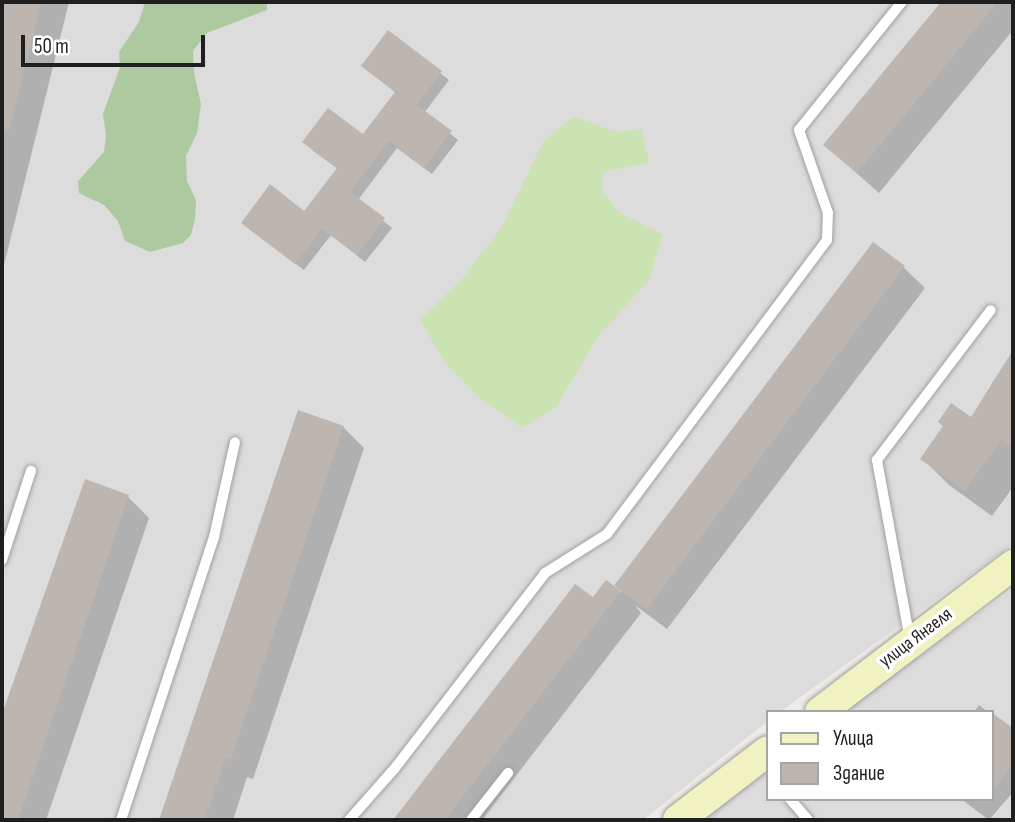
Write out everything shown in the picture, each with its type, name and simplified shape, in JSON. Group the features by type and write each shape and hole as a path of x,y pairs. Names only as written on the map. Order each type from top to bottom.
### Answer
{"street":[{"name":"улица Янгеля","path":"823,710 1013,565"},
{"path":"678,820 765,760"}],"lane":[{"path":"349,820 394,768 545,573 607,534 827,240 828,212 799,130 902,2"},
{"path":"911,643 877,460 991,310"},
{"path":"121,820 214,537 235,442"},
{"path":"2,560 31,471"},
{"path":"471,820 508,773"},
{"path":"792,801 808,820"}],"shaded area":[{"path":"2,2 1013,2 1013,544 783,710 766,710 766,723 643,820 2,820"},
{"path":"1013,589 1013,820 702,820 766,771 766,801 994,801 994,710 845,710"}],"green space":[{"path":"145,2 267,2 267,10 207,33 193,51 194,73 201,104 197,133 186,156 187,181 196,200 195,219 191,235 183,243 150,252 125,241 118,221 104,205 79,193 78,181 104,152 106,136 103,114 120,67 119,52 139,22"},
{"path":"574,117 617,132 642,129 649,163 603,172 602,190 619,212 663,235 649,280 598,337 556,407 522,428 476,395 444,361 420,320 462,279 501,228 544,140"}],"building":[{"path":"2,2 42,2 9,131 2,130"},
{"path":"941,2 998,2 857,173 823,145"},
{"path":"388,30 442,71 417,105 452,131 424,168 389,141 350,192 385,218 357,255 322,229 295,264 241,223 270,184 304,211 337,168 302,142 328,108 363,134 395,92 361,66"},
{"path":"873,242 905,266 646,609 614,585"},
{"path":"1013,350 1013,449 1001,440 965,491 920,459 943,426 938,422 951,403 971,417"},
{"path":"298,410 344,426 231,759 226,757 205,820 159,820"},
{"path":"85,479 129,495 18,820 2,820 2,714"},
{"path":"606,580 621,591 445,820 393,820 575,584 593,597"},
{"path":"994,714 1013,728 1013,764 994,790"}]}
